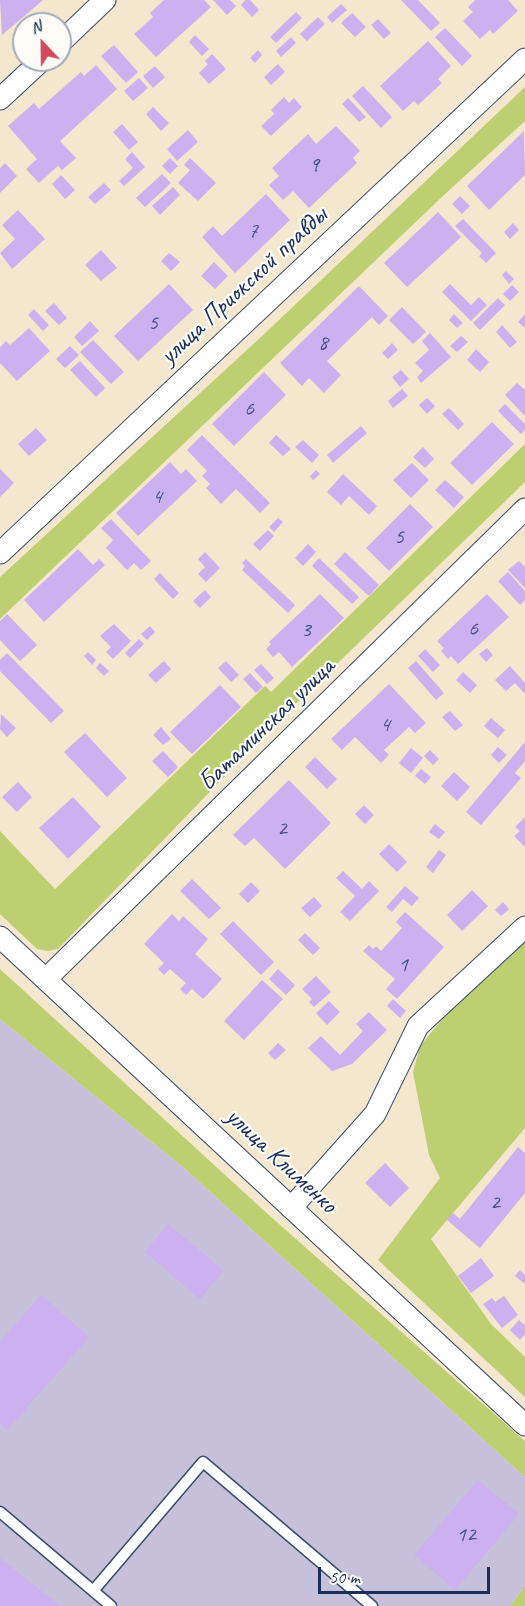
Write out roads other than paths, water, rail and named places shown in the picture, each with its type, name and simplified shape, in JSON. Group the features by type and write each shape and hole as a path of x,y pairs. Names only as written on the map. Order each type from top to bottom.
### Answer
{"street":[{"path":"72,32 105,0"},
{"name":"улица Приокской правды","path":"0,553 525,59"},
{"path":"0,99 29,72"},
{"name":"Батаминская улица","path":"46,979 525,509"},
{"path":"291,1208 375,1114 418,1026 525,927"},
{"name":"улица Клименко","path":"0,937 525,1425"}],"lane":[{"path":"93,1591 203,1462 370,1606"},
{"path":"0,1512 111,1606"}]}
